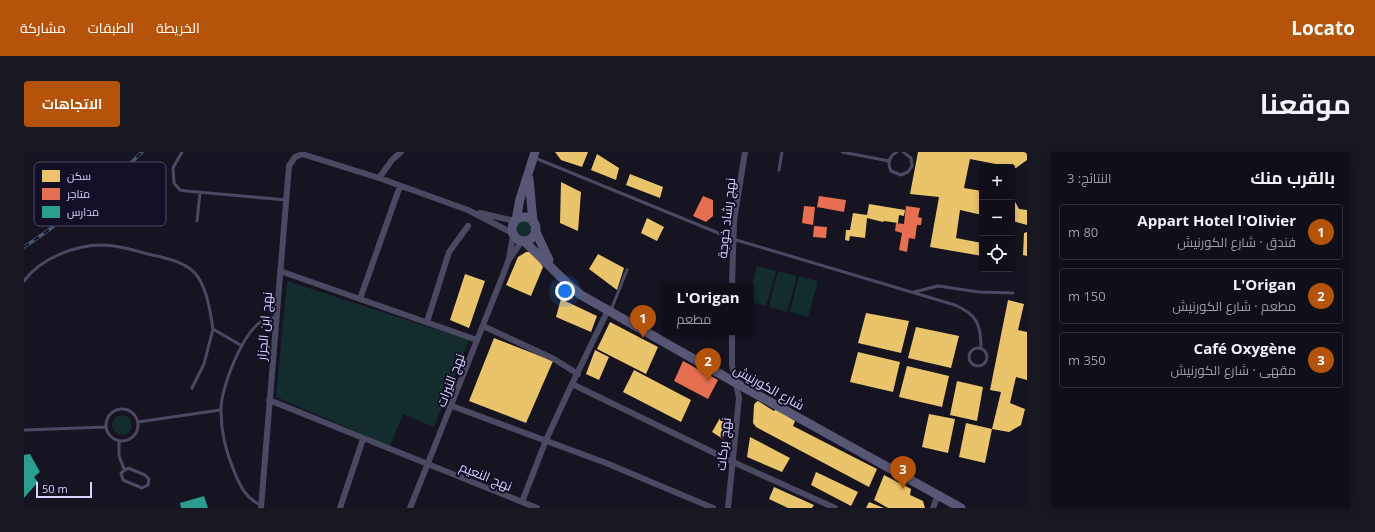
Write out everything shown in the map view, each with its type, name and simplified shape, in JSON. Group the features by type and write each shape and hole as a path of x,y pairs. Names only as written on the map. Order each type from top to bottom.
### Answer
{"main road":[{"path":"516,220 525,217 534,226 533,236 523,241 513,234 512,226 516,220 534,155"},
{"name":"شارع الكورنيش","path":"528,174 534,226 552,267"},
{"name":"شارع الكورنيش","path":"523,241 581,295 961,508"}],"street":[{"path":"401,152 392,160 379,178 468,210 516,220"},
{"name":"نهج رشاد خوجة","path":"732,283 734,221 745,152"},
{"name":"نهج ابن الجزار","path":"261,506 289,166 294,154 302,154 379,178"},
{"path":"360,299 400,186"},
{"path":"468,210 513,234 509,260"},
{"path":"427,322 449,252 468,226"},
{"path":"509,260 523,241"},
{"name":"نهج النيرات","path":"410,508 509,260"},
{"path":"280,271 477,340"},
{"path":"522,502 546,440 572,384 609,311"},
{"path":"482,326 554,359 578,374"},
{"path":"732,335 732,365 736,383"},
{"name":"نهج بركات","path":"728,508 739,398 736,383"},
{"path":"572,384 732,462 835,508"},
{"name":"نهج النعيم","path":"269,400 537,508"},
{"path":"452,406 546,440 713,508"},
{"path":"340,508 363,439"},
{"path":"933,508 938,495"}],"lane":[{"path":"182,152 173,168 174,183 180,190 286,200"},
{"path":"778,170 782,152"},
{"path":"842,152 889,161"},
{"path":"897,152 893,154 889,161 890,168 894,173 901,175 908,172 912,162 908,154 903,152"},
{"path":"534,155 733,239 955,305 972,315 978,325 981,348 986,352 987,358 984,364 975,366 969,360 969,354 975,348 981,348"},
{"path":"198,221 200,193"},
{"path":"24,281 37,267 50,258 83,248 101,245 118,247 159,256 184,265 197,276 209,302 213,329 204,364 192,388"},
{"path":"609,311 627,270"},
{"path":"912,292 938,286 979,292 1013,293"},
{"path":"261,506 252,501 240,487 228,457 220,410 223,390 230,369 242,346 263,320 276,317"},
{"path":"213,329 242,346"},
{"path":"119,409 129,410 136,417 138,422 137,433 129,440 119,441 112,438 106,427 110,414 119,409"},
{"path":"138,422 220,410"},
{"path":"24,430 106,427"},
{"path":"119,441 119,456 124,469"},
{"path":"124,469 130,469 145,475 149,479 149,484 142,488 125,482 120,475 124,469"}],"green space":[{"path":"523,221 530,226 531,229 526,236 523,237 516,232 515,229 520,222"},
{"path":"757,266 776,271 766,306 754,303 754,283 753,283"},
{"path":"778,271 797,276 787,312 769,307"},
{"path":"799,276 818,281 808,317 790,312"},
{"path":"287,281 469,340 434,427 403,414 390,446 276,397"},
{"path":"122,415 129,418 132,425 129,432 122,435 115,432 112,425 115,418"}],"building: سكن":[{"path":"555,152 588,152 582,167 561,160"},
{"path":"918,152 1027,152 1027,160 1016,168 1015,164 996,164 970,159 964,188 979,190 979,214 960,210 956,238 979,242 979,255 930,247 939,197 910,194"},
{"path":"597,154 619,168 616,180 591,170"},
{"path":"630,174 663,187 660,198 626,185"},
{"path":"561,182 581,192 578,231 560,223"},
{"path":"1015,202 1019,209 1027,210 1027,225 1015,222"},
{"path":"869,204 905,210 904,216 899,215 898,223 883,222 867,218 865,238 850,236 849,241 845,240 846,230 850,230 853,213 867,215"},
{"path":"647,218 664,227 657,241 641,233"},
{"path":"1027,232 1027,256 1023,255 1024,233"},
{"path":"526,252 534,252 543,267 531,296 506,285 518,257"},
{"path":"598,254 624,268 617,290 589,269"},
{"path":"465,274 485,281 469,328 450,320"},
{"path":"561,299 597,316 591,332 556,317"},
{"path":"1008,300 1024,304 1018,330 1027,332 1027,380 1016,377 1010,403 1025,409 1021,425 1009,432 992,429 1001,392 990,390"},
{"path":"866,313 909,321 901,353 858,343"},
{"path":"610,322 658,347 646,374 597,349"},
{"path":"916,327 959,336 951,368 908,358"},
{"path":"494,338 553,361 526,423 469,401"},
{"path":"595,350 609,357 599,380 586,374"},
{"path":"858,352 900,362 893,392 850,382"},
{"path":"907,366 949,376 942,407 899,397"},
{"path":"634,370 691,400 681,422 623,392"},
{"path":"957,381 983,387 977,421 950,415"},
{"path":"758,401 774,411 776,409 795,421 793,426 877,469 869,487 756,427 753,423 754,405"},
{"path":"929,414 955,419 948,453 922,447"},
{"path":"720,418 732,425 723,439 712,432"},
{"path":"966,423 992,429 985,463 959,457"},
{"path":"750,437 790,458 782,472 747,457"},
{"path":"816,472 858,492 851,506 811,485"},
{"path":"884,475 911,489 910,495 923,501 925,508 888,508 874,500"},
{"path":"774,487 814,505 812,508 788,508 769,499"},
{"path":"869,502 884,508 866,508"}],"building: متاجر":[{"path":"703,196 713,200 713,216 706,222 693,216"},
{"path":"819,196 846,200 844,212 817,207"},
{"path":"804,206 815,207 813,225 802,223"},
{"path":"906,206 920,208 918,217 922,218 921,225 917,225 915,239 909,238 907,252 899,250 902,233 895,231 896,223 904,224"},
{"path":"814,226 827,227 826,238 813,237"},
{"path":"683,361 718,380 708,399 674,381"}],"building: مدارس":[{"path":"30,454 40,472 34,477 38,482 24,498 24,455"},
{"path":"204,496 208,508 181,508 180,503"}],"railway":[{"path":"132,162 142,152"},
{"path":"24,247 55,226"}],"place":[{"name":"Appart Hotel l'Olivier","path":"643,338"},
{"name":"L'Origan","path":"708,381"},
{"name":"Café Oxygène","path":"903,489"}]}
